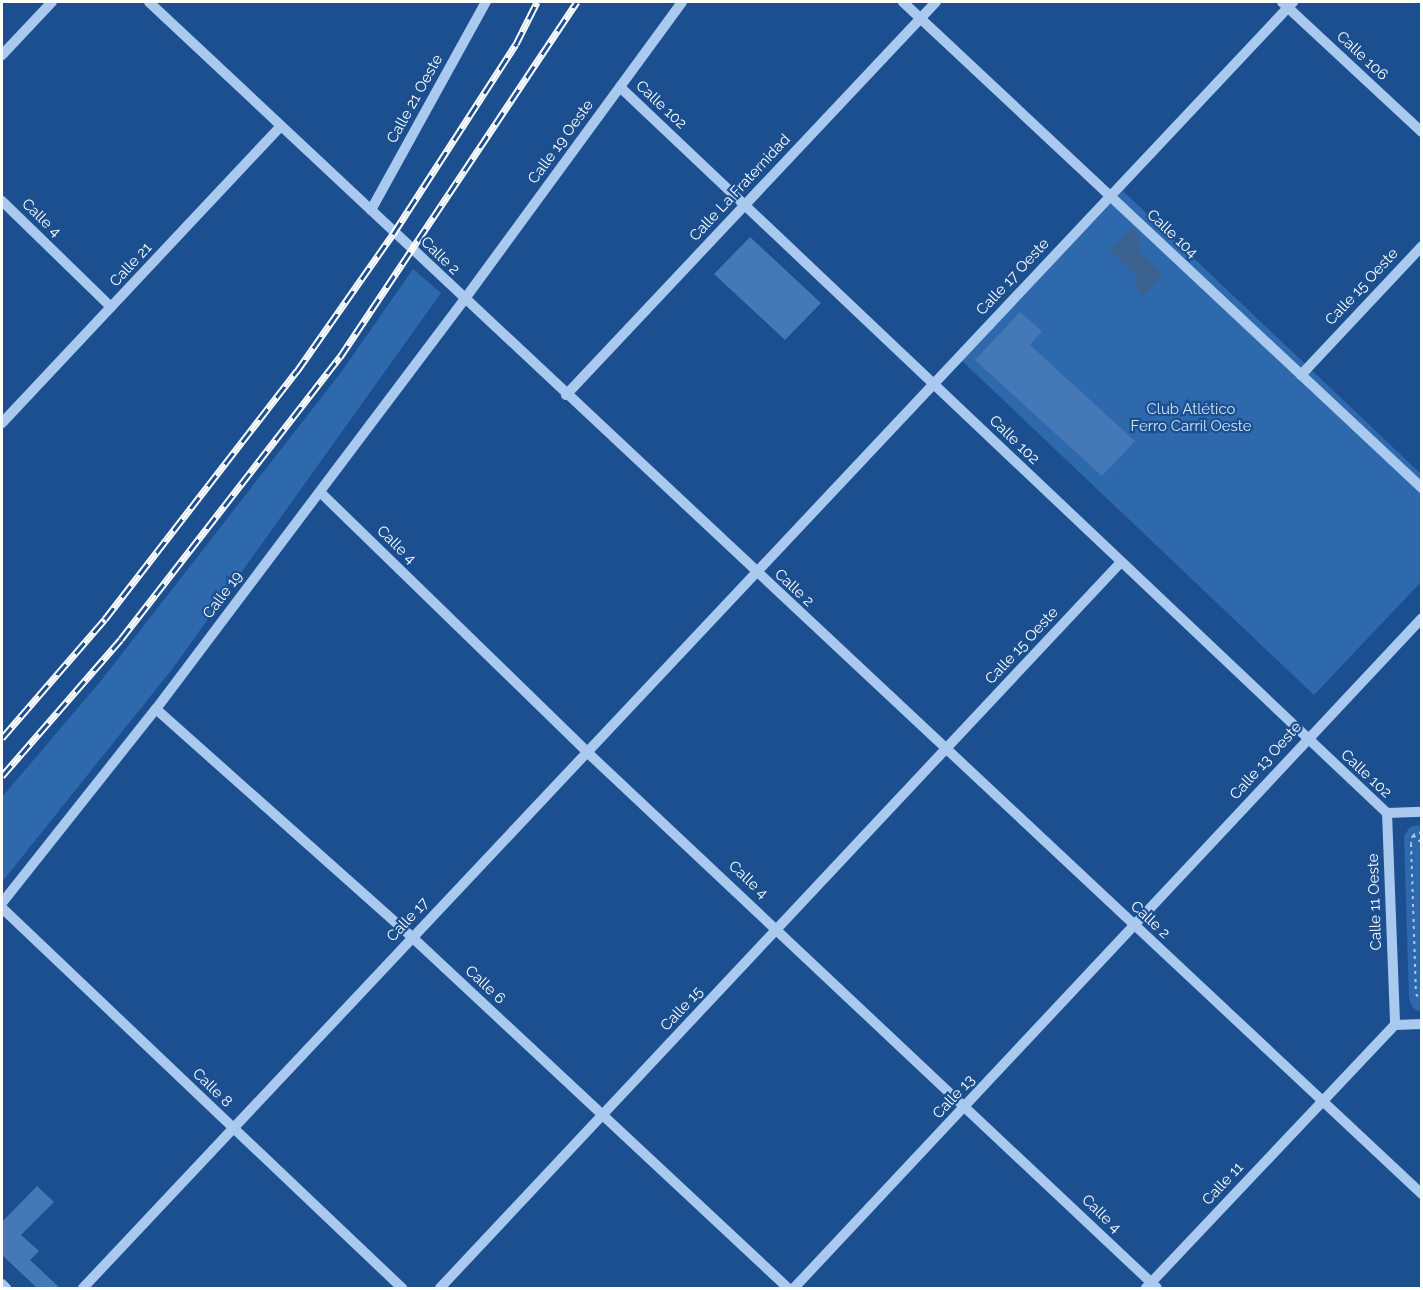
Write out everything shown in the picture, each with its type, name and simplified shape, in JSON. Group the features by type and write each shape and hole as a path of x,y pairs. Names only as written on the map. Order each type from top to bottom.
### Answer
{"street":[{"path":"2,55 52,2"},
{"name":"Calle 2","path":"150,2 464,300 1422,1194"},
{"name":"Calle 21 Oeste","path":"371,210 486,2"},
{"name":"Calle 19 Oeste","path":"464,300 682,2"},
{"name":"Calle 104","path":"903,2 1422,488"},
{"name":"Calle La Fraternidad","path":"566,395 936,2"},
{"name":"Calle 106","path":"1288,3 1422,132"},
{"name":"Calle 17 Oeste","path":"756,573 1288,3"},
{"name":"Calle 102","path":"620,87 1387,813"},
{"name":"Calle 21","path":"2,423 281,126"},
{"name":"Calle 4","path":"2,201 111,307"},
{"name":"Calle 15 Oeste","path":"1301,375 1422,246"},
{"name":"Calle 19","path":"2,905 156,709 464,300"},
{"name":"Calle 4","path":"320,492 587,752 966,1106 1151,1287"},
{"name":"Calle 15 Oeste","path":"945,749 1121,562"},
{"name":"Calle 17","path":"83,1288 756,573"},
{"name":"Calle 13 Oeste","path":"1135,927 1306,738 1422,618"},
{"name":"Calle 6","path":"156,709 413,938 788,1288"},
{"name":"Calle 15","path":"440,1288 945,749"},
{"path":"1387,813 1422,812"},
{"name":"Calle 11 Oeste","path":"1387,813 1395,1025"},
{"name":"Calle 8","path":"2,905 233,1129 402,1288"},
{"name":"Calle 13","path":"794,1288 1135,927"},
{"path":"1322,1101 1395,1025 1422,1024"},
{"name":"Calle 11","path":"1151,1287 1322,1101"},
{"path":"2,1284 6,1288"}],"path":[{"path":"1413,835 1422,832"},
{"path":"1413,835 1422,843"},
{"path":"1413,835 1421,1000"}],"green space":[{"name":"Club Atlético Ferro Carril Oeste","path":"1123,191 1421,474 1421,582 1314,695 961,360"},
{"path":"413,269 441,293 173,668 2,882 2,797 100,682 342,371"},
{"path":"1422,825 1421,1012 1413,1008 1409,999 1404,836 1410,827"}],"shaded area":[{"path":"1132,227 1140,236 1139,250 1163,275 1142,297 1136,289 1135,274 1110,250"}],"building":[{"path":"750,237 821,303 785,340 714,274"},
{"path":"1020,312 1042,331 1030,345 1135,441 1102,476 975,360"},
{"path":"37,1186 54,1202 21,1235 39,1251 30,1260 60,1288 37,1288 2,1255 2,1222"}],"railway":[{"path":"2,738 105,619 297,371 393,234 516,44 537,2"},
{"path":"2,776 121,639 340,357 577,2"}]}
